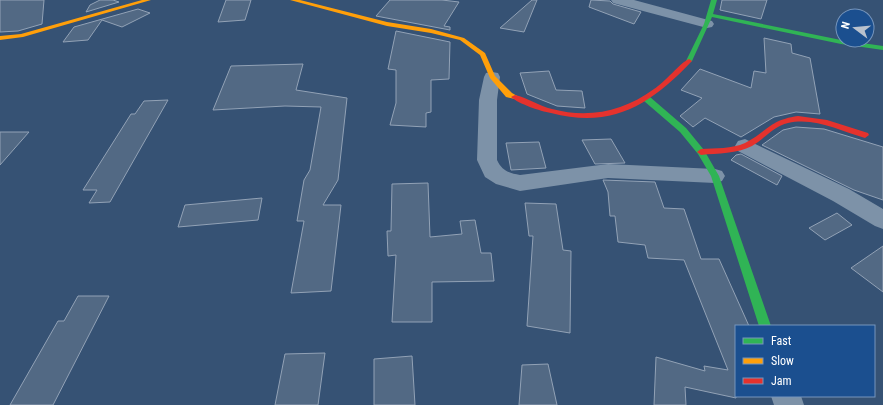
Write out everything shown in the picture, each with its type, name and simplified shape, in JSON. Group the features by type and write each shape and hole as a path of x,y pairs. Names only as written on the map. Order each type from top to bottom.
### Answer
{"street":[{"path":"0,38 21,36 148,0"},
{"path":"293,0 387,24 431,31 462,39 483,54 492,77 509,95 554,112 587,116 619,112 647,99 669,83 690,60 708,20 714,0"},
{"path":"618,0 708,20 883,48"},
{"path":"492,77 488,100 487,160 492,172 503,179 520,183 608,171 715,176"},
{"path":"647,99 684,130 701,152 715,176 765,325"},
{"path":"701,152 745,146 772,127 786,120 809,120 842,127 865,135"},
{"path":"745,146 841,195 883,220"}],"building":[{"path":"0,0 44,0 42,24 18,31 0,32"},
{"path":"100,0 113,0 119,2 86,12 90,5"},
{"path":"226,0 251,0 245,20 218,22"},
{"path":"390,0 442,0 459,2 444,26 450,27 450,30 376,16"},
{"path":"532,0 537,0 524,32 500,28"},
{"path":"591,0 610,1 613,4 641,12 634,24 589,7"},
{"path":"722,0 767,0 761,19 720,10"},
{"path":"138,9 150,13 122,27 102,20 88,40 63,42 74,27"},
{"path":"396,31 450,42 449,79 431,80 431,112 426,113 426,127 390,125 396,103 396,70 388,69"},
{"path":"764,38 791,44 792,53 810,58 820,114 796,112 774,117 741,137 705,118 693,127 680,116 702,98 681,90 700,69 751,88 754,71 766,73"},
{"path":"303,64 296,90 347,98 338,180 323,205 341,205 331,291 291,293 304,221 297,221 304,180 310,170 321,107 285,106 213,110 231,66"},
{"path":"549,71 556,90 582,91 585,108 557,106 527,94 520,73"},
{"path":"168,100 110,202 89,203 97,190 83,190 131,114 135,114 144,101"},
{"path":"796,127 824,129 883,147 883,200 854,190 762,145 783,130"},
{"path":"0,132 29,132 0,165"},
{"path":"611,139 625,163 595,164 582,140"},
{"path":"539,142 546,168 511,170 506,143"},
{"path":"741,154 782,176 777,185 731,160 736,155"},
{"path":"603,180 655,182 664,208 684,209 701,259 719,259 749,325 735,325 736,398 685,387 686,405 654,405 656,357 705,371 704,366 728,370 684,260 648,258 645,245 618,242 615,216 610,216 608,192"},
{"path":"428,183 430,237 462,234 460,221 475,220 481,253 491,253 494,281 432,282 432,322 392,322 396,255 388,256 387,231 391,231 392,184"},
{"path":"262,198 258,220 178,227 185,205"},
{"path":"525,203 556,204 563,250 571,251 570,333 527,326 533,236 529,236"},
{"path":"837,213 852,225 825,240 809,228"},
{"path":"883,246 883,292 851,268"},
{"path":"78,296 109,296 53,405 10,405 58,321 64,321"},
{"path":"325,353 318,405 275,405 285,354"},
{"path":"412,356 415,405 374,405 374,359"},
{"path":"548,364 557,405 519,405 522,365"}],"traffic: fast":[{"path":"689,61 707,24 714,0"},
{"path":"710,15 841,42 883,48"},
{"path":"647,99 683,130 701,152 715,176 765,325"}],"traffic: slow":[{"path":"0,38 21,36 148,0"},
{"path":"293,0 387,24 431,31 462,39 483,54 492,77 509,95 515,97"}],"traffic: jam":[{"path":"515,97 555,112 576,115 613,113 630,107 660,89 689,61"},
{"path":"701,152 732,149 744,146 754,141 777,124 788,120 817,120 865,135"}]}
